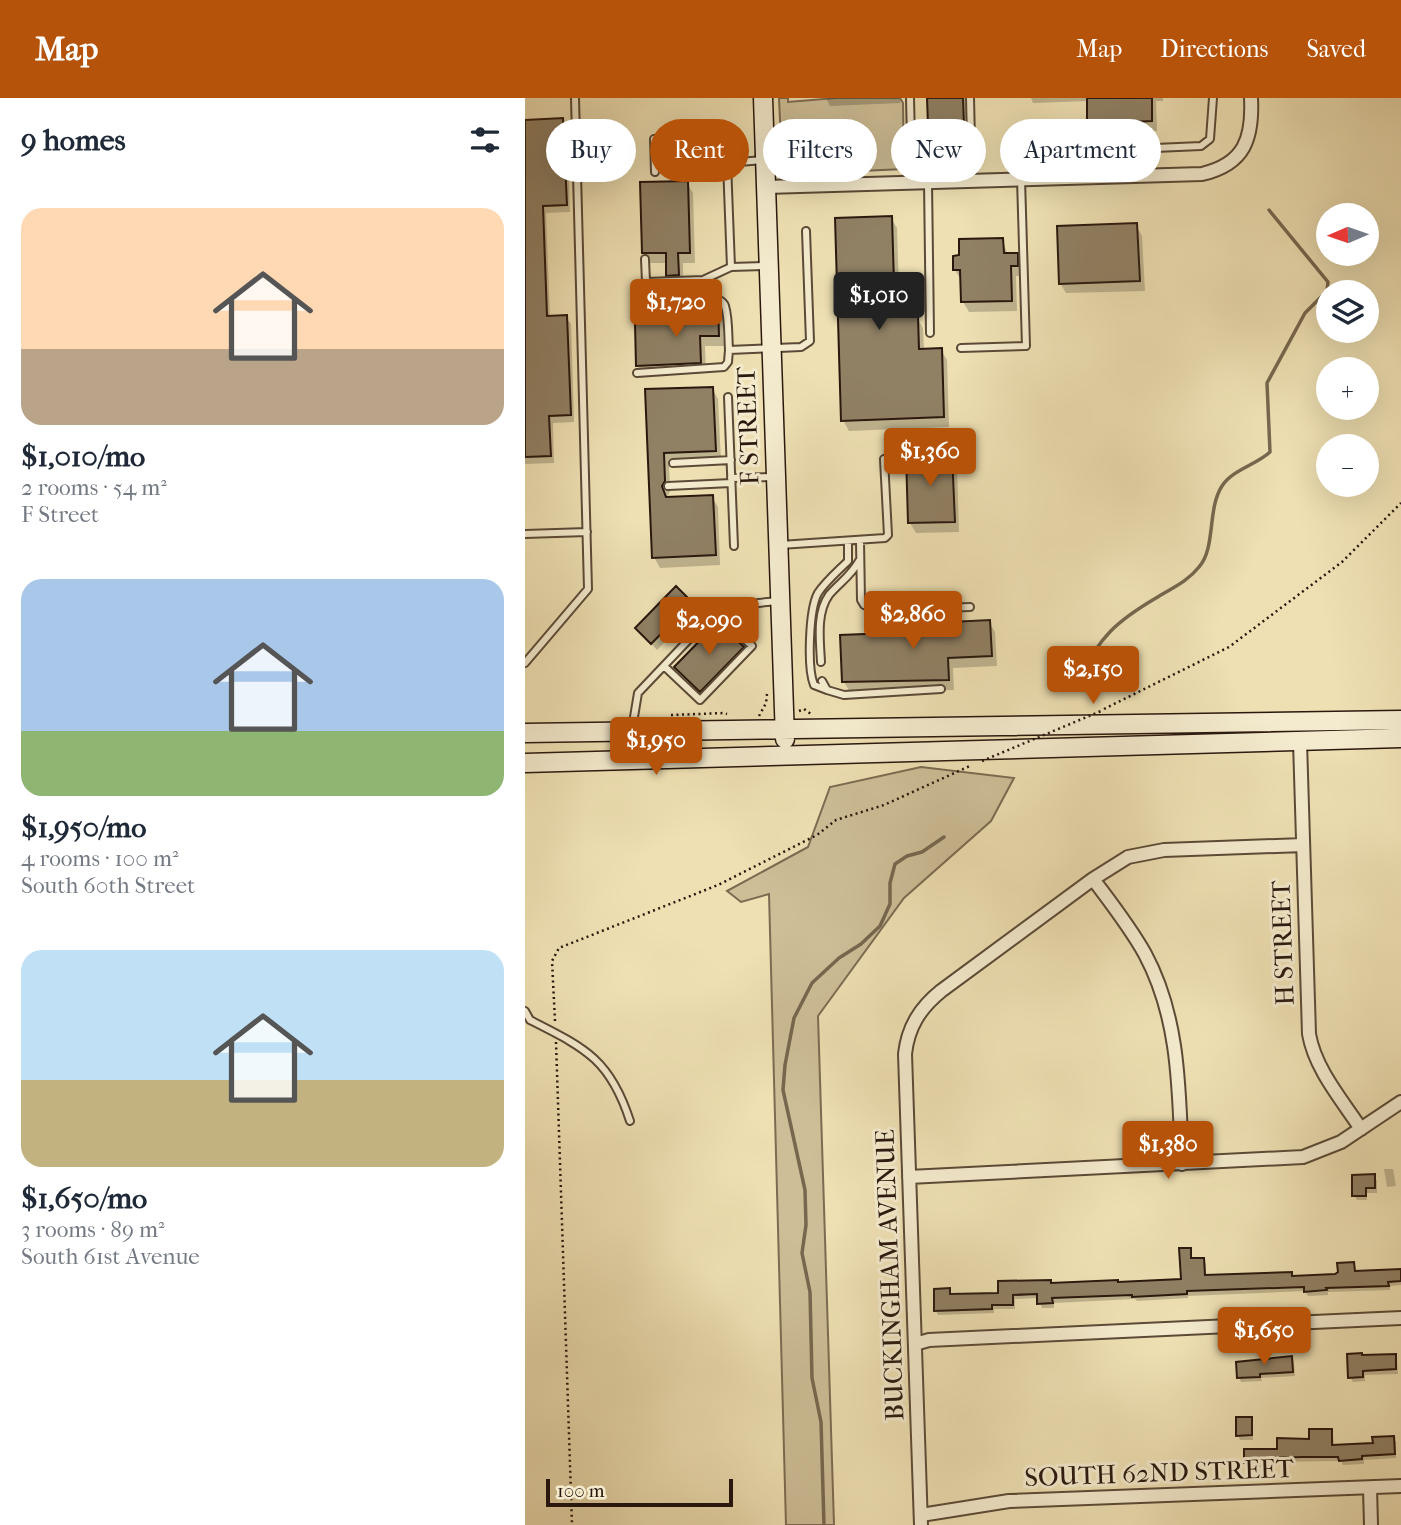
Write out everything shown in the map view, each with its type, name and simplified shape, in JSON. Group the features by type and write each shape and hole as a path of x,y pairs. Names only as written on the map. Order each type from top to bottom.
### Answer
{"main road":[{"name":"F STREET","path":"762,98 763,119"},
{"name":"F STREET","path":"766,182 786,753"},
{"path":"525,733 785,727 1401,720"},
{"path":"525,763 786,753 1122,748 1401,738"}],"street":[{"path":"1161,175 1202,174 1227,165 1245,145 1252,122 1251,98"},
{"path":"766,187 912,182"},
{"name":"H STREET","path":"1300,742 1311,1048 1361,1129"},
{"path":"1182,1164 1177,1059 1166,1009 1145,955 1093,879 1115,863 1146,852 1303,845"},
{"name":"BUCKINGHAM AVENUE","path":"921,1520 905,1054 912,1025 932,998 1093,879"},
{"path":"909,1177 1303,1157 1329,1149 1401,1102"},
{"path":"915,1344 929,1340 1401,1318"},
{"name":"SOUTH 62ND STREET","path":"921,1520 1009,1501 1401,1486"},
{"path":"1370,1488 1371,1525"}],"lane":[{"path":"525,663 588,589 575,98"},
{"path":"910,98 910,119"},
{"path":"970,98 971,119"},
{"path":"1161,148 1201,146 1210,139 1213,98"},
{"path":"728,182 731,267"},
{"path":"928,182 930,333"},
{"path":"961,348 1025,346 1021,182"},
{"path":"729,350 801,347 810,341 806,230"},
{"path":"645,259 646,282 703,280 731,267 769,266"},
{"path":"637,373 724,368 729,350 725,304 720,298 708,295 642,301"},
{"path":"728,397 734,546"},
{"path":"778,545 885,538 888,535 884,459"},
{"path":"673,463 731,460"},
{"path":"668,486 776,477"},
{"path":"525,534 587,532"},
{"path":"860,541 861,600 868,607 888,610 970,607"},
{"path":"848,542 848,561 818,593 814,604 811,643 811,678 814,685 844,695 941,689"},
{"path":"821,662 823,606 829,595 853,572 859,559"},
{"path":"632,730 638,693 664,666 679,656 689,639 715,612 748,604 780,601"},
{"path":"664,666 700,700 752,646 715,612"},
{"path":"702,626 708,633"},
{"path":"689,639 696,645"},
{"path":"822,681 827,690"},
{"path":"525,1011 530,1020 594,1056 621,1091 631,1121"}],"path":[{"path":"572,1525 552,961 559,948 718,885 817,835 836,820 884,805 1101,711 1230,647 1342,562 1401,503"}],"shaded area":[{"path":"779,98 788,98 788,102 836,98 900,98 903,103 903,119 891,119 891,170 877,170 877,119 780,119"},
{"path":"921,767 1014,778 991,821 904,898 818,1016 834,1525 786,1525 769,894 741,902 727,891 808,847 830,787"}],"building":[{"path":"927,98 963,98 964,119 928,119"},
{"path":"1087,98 1152,98 1152,119 1087,119"},
{"path":"563,118 546,119 546,182 566,182 567,205 543,206 547,316 567,315 571,415 549,416 551,456 525,457 525,120"},
{"path":"640,182 688,182 690,253 678,253 679,275 666,276 666,253 642,253"},
{"path":"892,216 895,317 918,316 919,349 942,348 944,417 841,421 835,218"},
{"path":"1137,223 1140,281 1059,284 1057,226"},
{"path":"1003,238 1004,253 1018,253 1018,266 1011,266 1012,301 961,302 960,270 953,270 953,256 959,255 959,239"},
{"path":"694,302 711,303 718,307 719,336 700,336 701,363 636,366 635,324 694,323"},
{"path":"713,387 716,451 664,453 665,481 662,486 666,497 713,495 716,555 652,558 645,389"},
{"path":"952,453 955,522 908,523 906,455"},
{"path":"676,586 692,602 651,644 635,628"},
{"path":"990,620 992,656 948,658 949,680 842,682 840,635 890,633 889,625"},
{"path":"718,622 744,647 700,692 674,667"},
{"path":"1375,1174 1375,1188 1366,1188 1366,1196 1352,1196 1352,1175"},
{"path":"1179,1248 1191,1248 1191,1258 1204,1258 1205,1275 1292,1272 1292,1276 1335,1274 1338,1272 1337,1263 1354,1262 1355,1271 1401,1269 1401,1281 1388,1282 1389,1286 1326,1288 1327,1290 1304,1292 1304,1287 1187,1291 1187,1294 1132,1297 1052,1298 1053,1303 1037,1304 1037,1294 1013,1295 1013,1305 992,1305 992,1309 934,1311 934,1289 950,1288 950,1294 998,1293 998,1281 1051,1280 1051,1283 1181,1279"},
{"path":"1347,1354 1396,1354 1396,1369 1363,1371 1363,1377 1348,1378"},
{"path":"1292,1356 1293,1372 1237,1378 1236,1362"},
{"path":"1236,1417 1252,1417 1252,1435 1236,1436"},
{"path":"1309,1429 1332,1429 1332,1445 1373,1443 1372,1437 1394,1436 1395,1454 1362,1456 1362,1459 1339,1461 1338,1457 1302,1457 1267,1458 1267,1463 1244,1463 1244,1449 1277,1449 1277,1438 1309,1439"}],"waterway":[{"path":"1080,678 1094,651 1111,631 1130,614 1184,581 1199,567 1208,550 1214,506 1222,486 1226,480 1270,452 1267,383 1305,313 1327,291 1328,282 1269,210"},
{"path":"824,1525 821,1422 812,1378 810,1292 802,1253 806,1225 805,1190 783,1090 785,1065 794,1018 812,983 880,926 890,904 890,883 895,864 907,856 922,852 944,837"}]}
